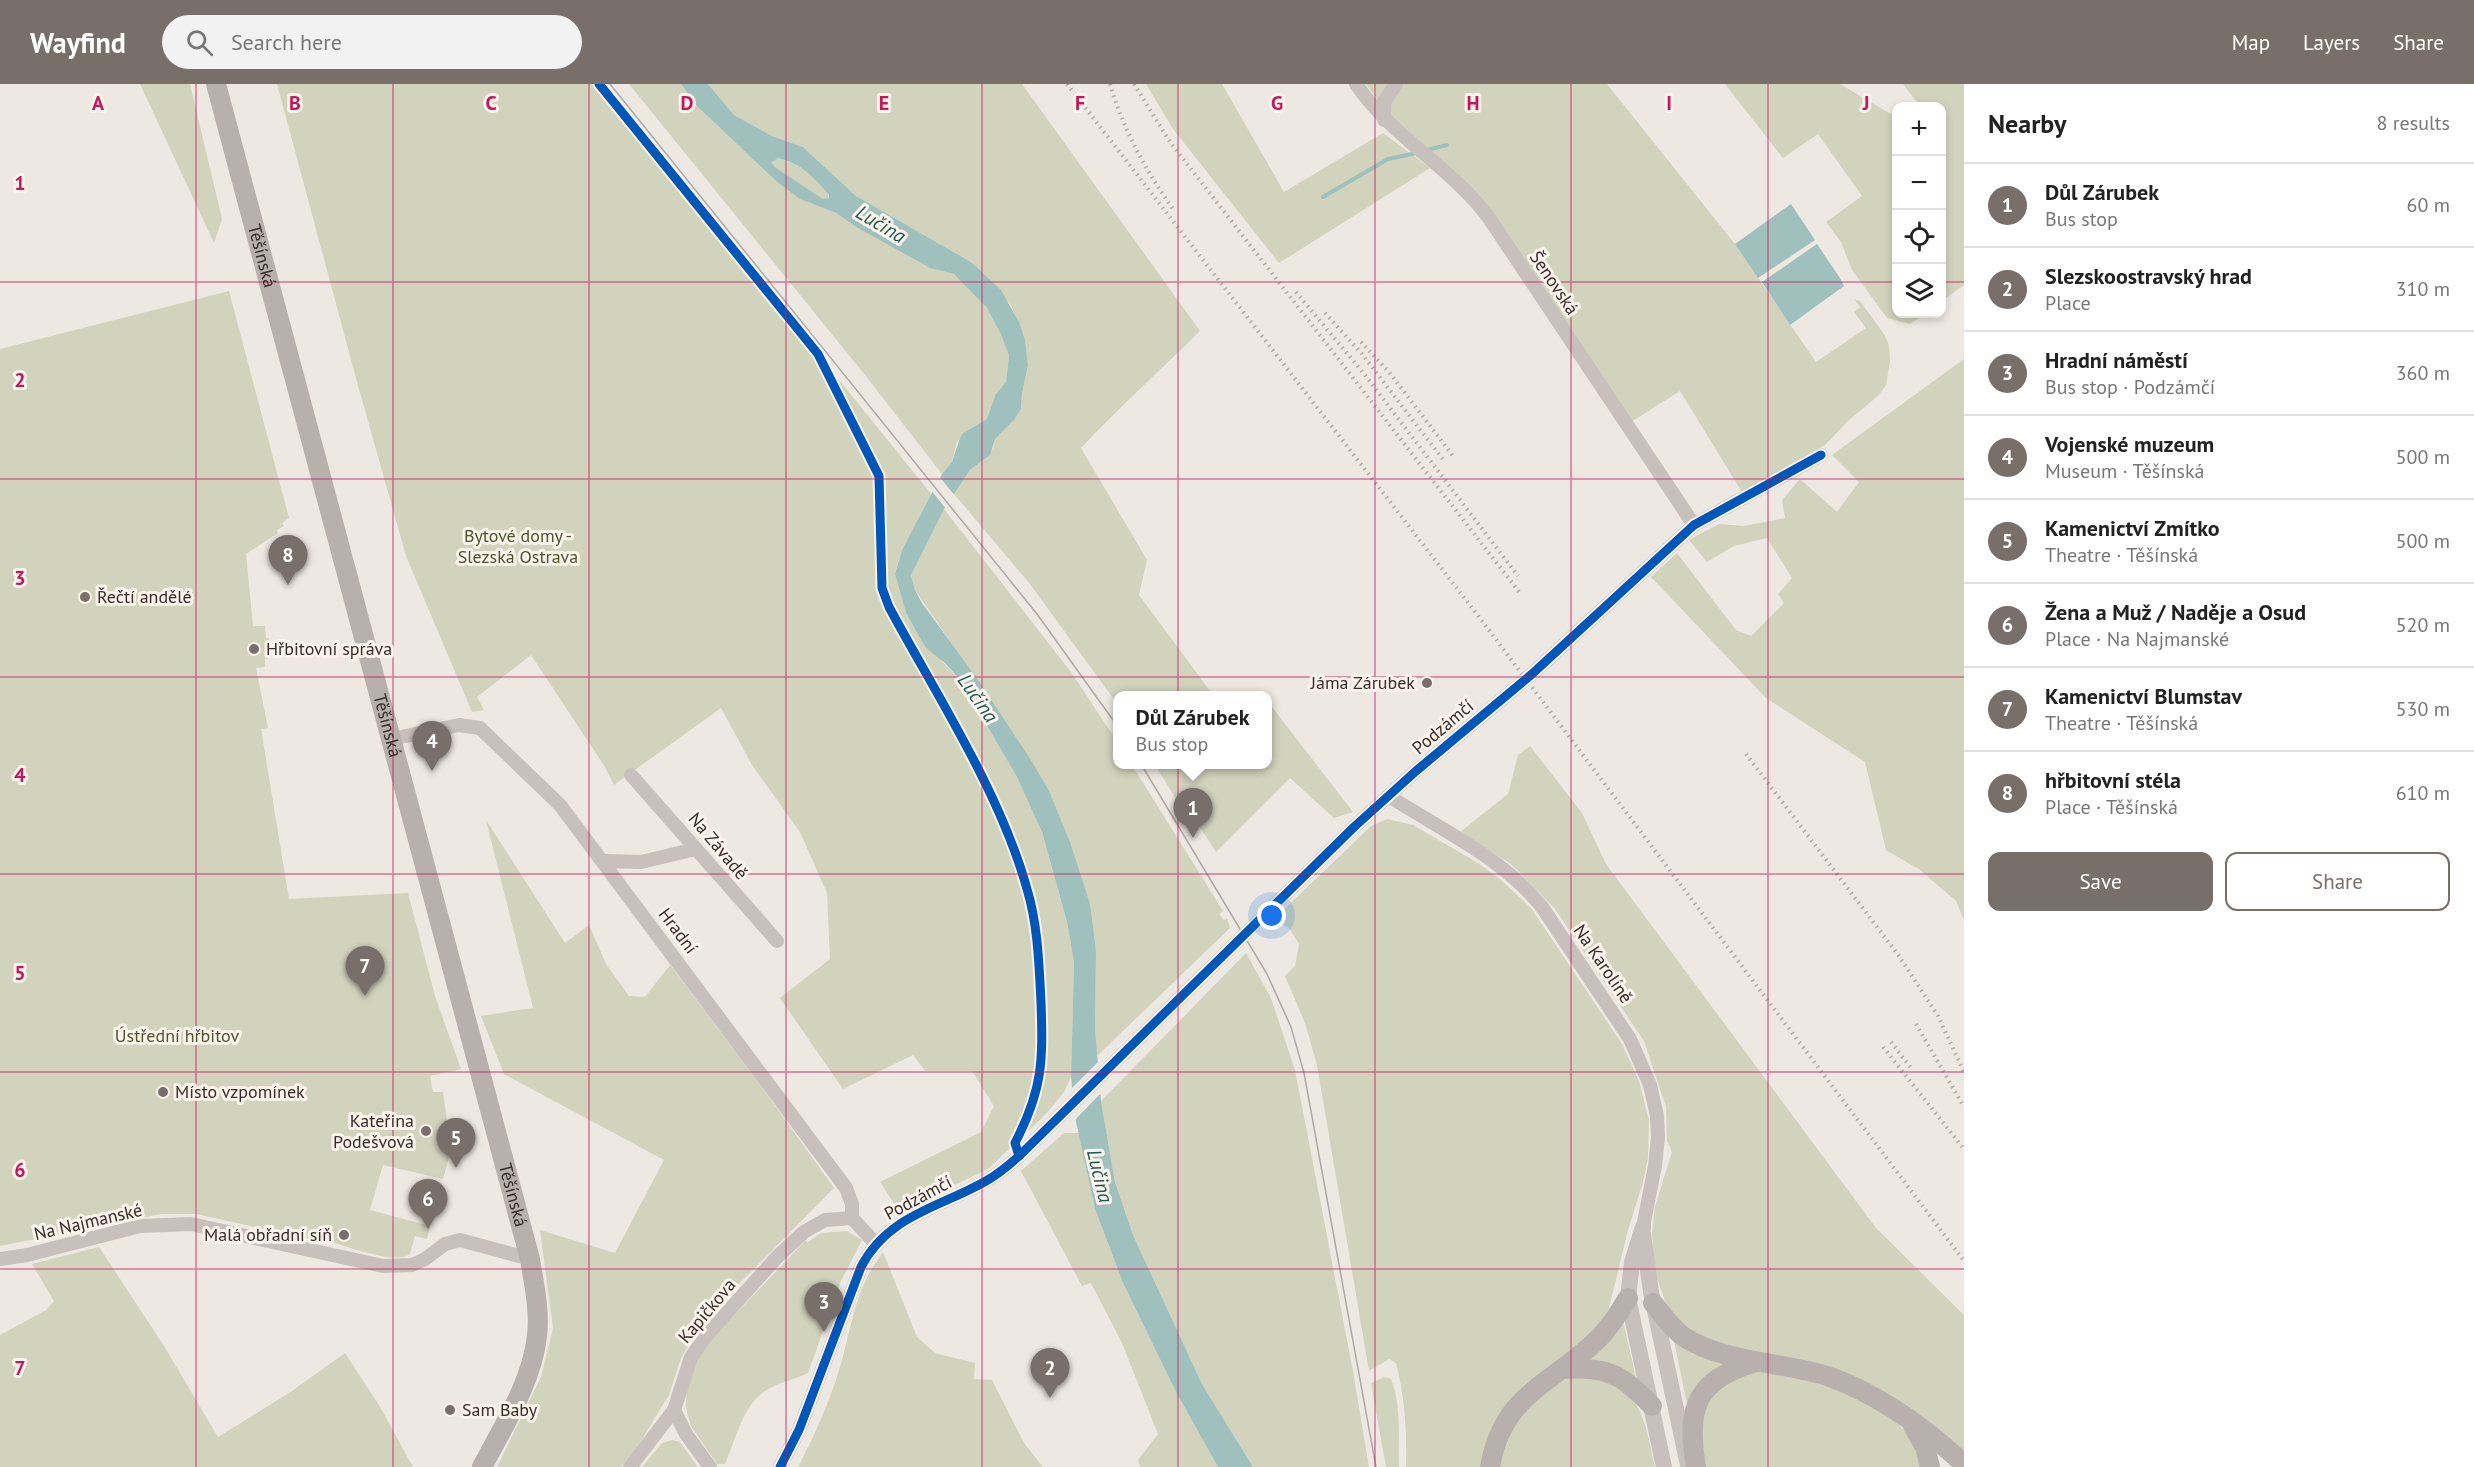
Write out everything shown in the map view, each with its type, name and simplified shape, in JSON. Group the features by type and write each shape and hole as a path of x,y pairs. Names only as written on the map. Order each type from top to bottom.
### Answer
{"main road":[{"name":"Těšínská","path":"216,84 530,1259 538,1316 533,1356 512,1408 482,1467"},
{"path":"1490,1467 1500,1434 1516,1406 1541,1382 1563,1370 1604,1334 1628,1298"},
{"path":"1653,1303 1688,1339 1755,1362 1806,1370 1838,1380 1879,1400 1964,1464"},
{"path":"1696,1467 1691,1436 1696,1407 1702,1395 1723,1374 1755,1362"},
{"path":"1563,1370 1590,1368 1610,1372 1632,1386 1652,1406"},
{"path":"1905,1418 1922,1441 1930,1467"}],"street":[{"name":"Šenovská","path":"1356,84 1384,120 1470,193 1694,525"},
{"path":"1384,120 1384,102 1396,84"},
{"name":"Podzámčí","path":"780,1467 799,1430 858,1274 876,1244 902,1222 993,1177 1019,1156 1340,840 1533,674 1694,525 1821,455"},
{"name":"Hradní","path":"391,739 459,725 480,728 560,805 846,1188 852,1204 852,1218"},
{"name":"Na Závadě","path":"631,775 777,941"},
{"name":"Na Karolíně","path":"1389,796 1489,859 1525,888 1542,908 1630,1040 1650,1085 1658,1126 1655,1166 1643,1227 1632,1262 1628,1298 1664,1467"},
{"path":"604,861 641,862 696,849"},
{"name":"Kapičkova","path":"630,1467 674,1410 694,1352 778,1256 804,1232 820,1222 836,1218 852,1218"},
{"path":"852,1218 876,1244"},
{"name":"Na Najmanské","path":"0,1259 27,1255 140,1226 191,1224 383,1266 412,1265 425,1259 445,1244 460,1240 530,1259"},
{"name":"Na Karolíně","path":"1643,1227 1646,1266 1688,1467"},
{"path":"674,1410 686,1434 710,1467"}],"green space":[{"path":"140,84 190,84 222,219 214,243"},
{"name":"Bytové domy - Slezská Ostrava","path":"277,84 600,84 932,495 902,550 895,573 906,613 921,640 961,681 1031,803 1043,836 1067,922 1074,962 1071,1077 1064,1092 1046,1114 988,1169 899,1211 880,1182 981,1132 994,1106 972,1071 925,1071 913,1055 843,1089 780,998 830,959 827,893 800,832 752,765 721,708 614,785 605,767 531,655 477,697 484,710 472,712 406,556"},
{"path":"629,84 681,84 697,106 777,182 799,198 836,213 856,227 930,268 954,274 975,293 996,320 1009,354 1006,382 1000,389 987,419 963,433 956,444 952,462 942,474 865,375"},
{"path":"708,84 1022,84 1200,331 1081,448 1147,560 1139,595 1210,691 1113,691 1113,698 1030,584 954,494 970,470 984,460 993,448 995,439 1014,420 1021,409 1028,365 1025,340 1011,305 971,262 856,196 803,147 772,136 734,115"},
{"path":"1146,84 1222,84 1284,192 1383,133 1430,168 1279,263 1173,129"},
{"path":"1366,84 1607,84 1735,244 1816,362 1866,328 1854,312 1860,307 1854,299 1860,301 1884,334 1889,345 1890,362 1886,385 1879,395 1849,420 1825,445 1742,492 1680,391 1631,422 1485,202 1392,120"},
{"path":"1725,84 1840,84 1892,115 1892,318 1919,318 1910,324 1887,318 1852,270 1841,242 1826,222 1862,196 1818,134 1783,158"},
{"path":"1903,84 1964,84 1964,285 1946,298 1946,102 1917,102"},
{"path":"778,158 793,163 808,172 821,184 829,198 823,199 775,168 771,163"},
{"name":"Ústřední hřbitov","path":"229,291 289,518 282,523 284,526 277,530 278,533 246,554 253,626 265,626 266,638 269,638 271,658 265,659 265,667 256,668 268,728 261,729 289,899 408,893 435,996 461,1069 430,1076 433,1092 443,1092 451,1150 443,1179 383,1165 370,1210 430,1226 427,1239 415,1236 410,1254 403,1257 381,1256 325,1240 323,1242 196,1214 161,1214 0,1246 0,349"},
{"path":"1964,359 1964,920 1956,901 1920,870 1886,850 1865,762 1766,698 1651,577 1677,553 1736,630 1751,636 1784,603 1778,594 1792,578 1767,538 1734,546 1707,562 1689,540 1719,524 1744,526 1785,518 1782,500 1800,479 1837,512 1859,482 1832,455"},
{"path":"944,509 1071,672 1113,735 1113,769 1134,769 1223,911 1219,914 1224,920 1227,918 1230,928 1097,1056 1096,951 1031,760 915,590 911,574"},
{"path":"1272,707 1353,812 1334,818 1290,778 1216,852 1194,818 1189,820 1157,769 1272,769"},
{"path":"1530,746 1582,813 1606,864 1876,1228 1964,1315 1964,1456 1897,1402 1704,1340 1682,1326 1666,1304 1654,1269 1652,1234 1655,1206 1672,1152 1667,1141 1666,1107 1644,1041 1555,909 1511,864 1460,832 1508,794 1518,755"},
{"path":"1387,819 1413,825 1478,863 1501,880 1531,908 1622,1044 1639,1081 1649,1121 1648,1158 1643,1182 1628,1230 1609,1308 1598,1329 1525,1384 1492,1427 1480,1467 1406,1467 1405,1415 1396,1363 1389,1359 1369,1371 1317,1065 1305,1023 1285,976 1295,966 1299,944 1289,928 1273,920 1371,826"},
{"path":"486,820 565,943 589,925 606,964 629,996 645,997 670,965 834,1188 735,1288 696,1333 681,1358 669,1395 639,1444 621,1467 497,1467 541,1377 553,1328 540,1230 615,1253 664,1160 504,1074 481,1016 533,1008"},
{"path":"1246,953 1271,998 1295,1070 1353,1371 1369,1467 1253,1467 1202,1384 1133,1235 1115,1182 1101,1101"},
{"path":"1064,1133 1079,1133 1095,1209 1123,1283 1176,1392 1218,1467 1140,1467 1138,1460 1158,1434 1122,1343 1091,1283 1082,1286 1021,1171"},
{"path":"847,1231 862,1240 841,1281 808,1373 775,1385 757,1397 745,1414 725,1464 717,1464 691,1426 686,1408 687,1384 691,1368 707,1344 805,1241 808,1242 821,1233"},
{"path":"99,1247 164,1346 218,1437 289,1393 345,1353 379,1405 413,1467 0,1467 0,1335 46,1310 54,1301 32,1264"},
{"path":"883,1252 917,1337 935,1353 975,1363 974,1379 992,1380 1024,1443 1043,1467 798,1467 833,1387 866,1279"},
{"path":"1623,1321 1636,1378 1589,1360"},
{"path":"1674,1341 1725,1363 1698,1388 1687,1404"},
{"path":"1762,1372 1821,1384 1859,1398 1877,1408 1908,1434 1925,1467 1701,1467 1698,1418 1715,1389 1743,1373"},
{"path":"1572,1376 1604,1380 1628,1393 1642,1415 1655,1467 1498,1467 1515,1423 1548,1388"},
{"path":"1384,1377 1391,1379 1397,1400 1399,1467 1386,1467 1371,1383"},
{"path":"672,1440 680,1442 698,1467 642,1467 662,1443"}],"water":[{"name":"Lučina","path":"681,84 708,84 734,115 772,136 803,147 856,196 971,262 1001,290 1019,322 1025,340 1028,365 1021,409 1014,420 995,439 990,455 970,470 944,509 911,575 922,603 978,680 1031,760 1049,791 1070,842 1090,904 1096,951 1095,1028 1101,1101 1115,1182 1133,1235 1202,1384 1253,1467 1218,1467 1176,1392 1123,1283 1095,1209 1075,1117 1071,1077 1074,962 1067,922 1042,832 1017,777 961,681 945,663 927,649 921,640 906,613 895,574 902,550 942,474 952,462 960,438 963,433 987,419 996,394 1006,382 1009,355 1000,332 987,308 954,274 930,268 856,227 836,213 800,199 777,182 697,106","holes":["778,158 813,177 829,195 829,198 823,199 771,163"]},
{"path":"1791,204 1815,240 1758,278 1735,244"},
{"path":"1817,244 1844,286 1790,325 1762,282"}],"pier":[{"path":"938,475 956,497 947,510 931,490"},
{"path":"1100,1060 1103,1091 1073,1122 1069,1091"}],"waterway":[{"path":"1427,150 1447,145"},
{"path":"1323,197 1388,159 1417,153"}],"tram line":[{"path":"610,84 1037,614 1113,720"},
{"path":"1144,769 1267,974 1291,1027 1304,1073 1376,1467"}],"railway":[{"path":"1067,84 1476,613 1964,1261"},
{"path":"1110,84 1136,149 1173,209"},
{"path":"1134,84 1170,142 1520,593"},
{"path":"1296,292 1365,375 1518,576"},
{"path":"1325,313 1362,354 1445,462"},
{"path":"1361,342 1389,372 1453,456"},
{"path":"1746,754 1899,956 1938,1016 1964,1072"},
{"path":"1916,1024 1964,1107"},
{"path":"1891,1042 1911,1068"},
{"path":"1883,1047 1964,1149"}],"cycle path":[{"path":"599,84 818,354 879,476 882,588 889,607 984,781 1015,853 1031,903 1039,959 1041,1058 1036,1090 1015,1143 1019,1156"},
{"path":"780,1467 799,1430 861,1267 872,1249 885,1235 916,1215 986,1181 1015,1159 1354,827 1416,771 1532,674 1694,525 1821,455"}],"place":[{"name":"hřbitovní stéla","path":"288,585"},
{"name":"Řečtí andělé","path":"85,597"},
{"name":"Hřbitovní správa","path":"254,649"},
{"name":"Jáma Zárubek","path":"1427,683"},
{"name":"Vojenské muzeum","path":"432,771"},
{"name":"Důl Zárubek","path":"1193,838"},
{"name":"Kamenictví Blumstav","path":"365,996"},
{"name":"Místo vzpomínek","path":"163,1092"},
{"name":"Kateřina Podešvová","path":"426,1131"},
{"name":"Kamenictví Zmítko","path":"456,1168"},
{"name":"Žena a Muž / Naděje a Osud","path":"428,1229"},
{"name":"Malá obřadní síň","path":"344,1235"},
{"name":"Hradní náměstí","path":"824,1332"},
{"name":"Slezskoostravský hrad","path":"1050,1398"},
{"name":"Sam Baby","path":"450,1410"}]}
